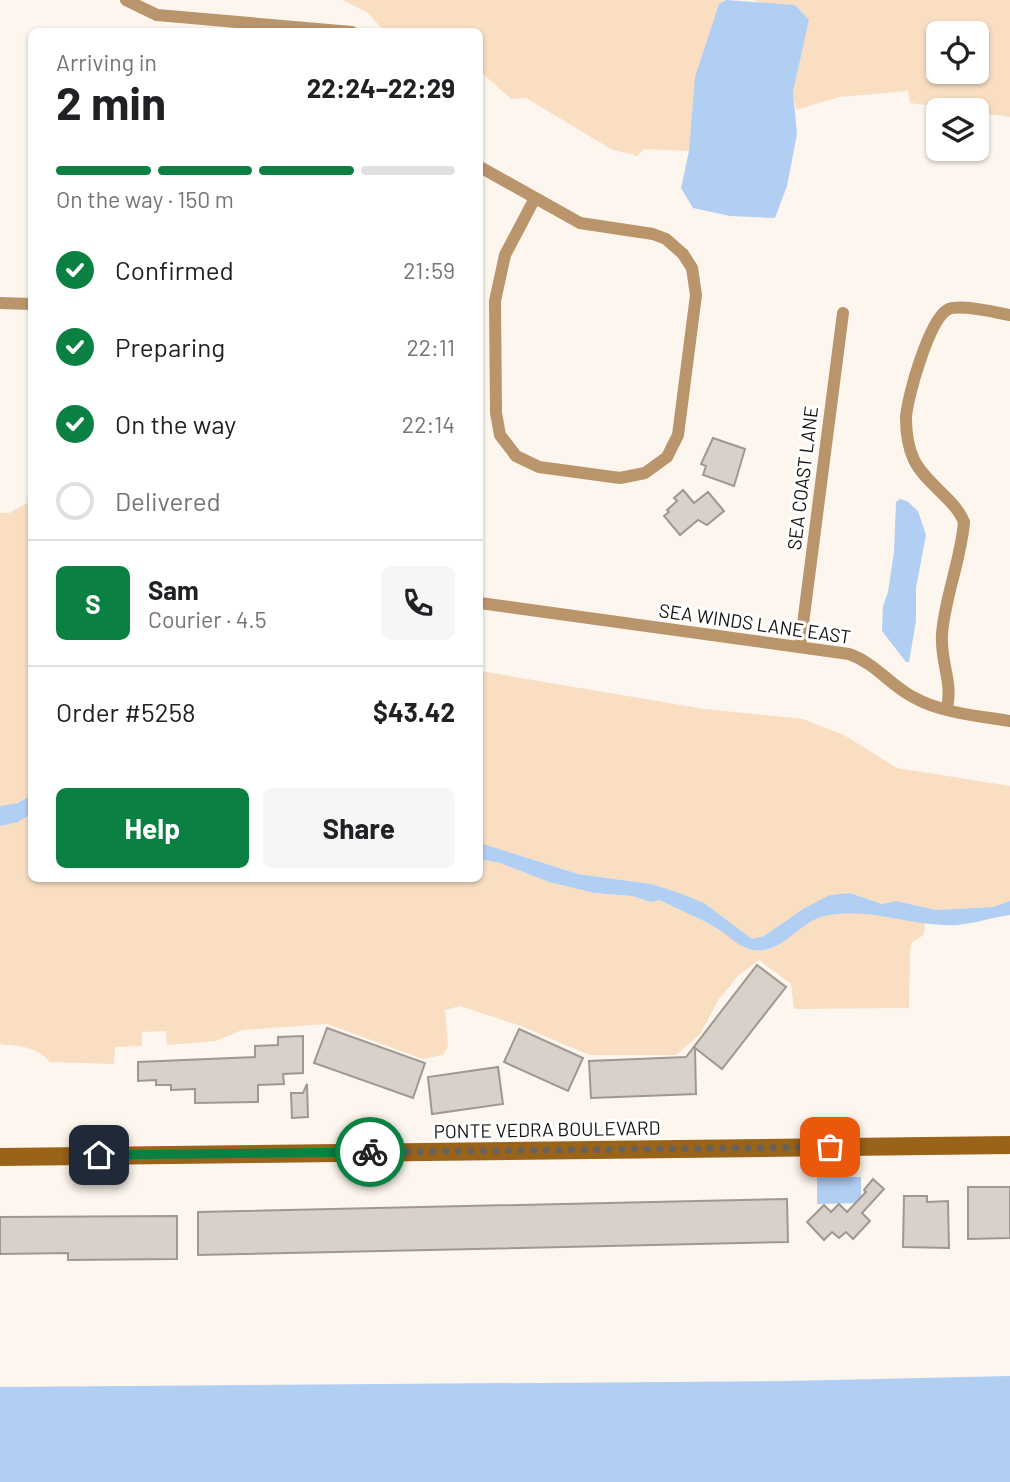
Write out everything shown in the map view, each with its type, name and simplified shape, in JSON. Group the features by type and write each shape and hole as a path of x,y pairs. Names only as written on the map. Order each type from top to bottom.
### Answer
{"street":[{"path":"126,0 157,15 306,28"},
{"path":"483,169 580,222 653,234 666,239 683,254 692,268 696,295 678,435 667,457 645,474 620,478 539,467 516,456 500,435 496,412 497,288 505,255 535,198"},
{"path":"0,303 28,304"},
{"path":"947,708 950,685 943,664 942,632 964,522 961,514 937,491 915,462 907,436 909,399 932,330 945,311 961,308 1010,315"},
{"name":"SEA COAST LANE","path":"800,647 843,313"},
{"name":"SEA WINDS LANE EAST","path":"483,603 800,647 860,658 913,697 947,708 1010,721"},
{"name":"PONTE VEDRA BOULEVARD","path":"0,1157 1010,1145"}],"shaded area":[{"path":"343,0 726,0 719,4 689,151 644,149 637,156 611,149 526,98 511,99 483,74 483,28 381,28 368,13"},
{"path":"754,0 1010,0 1010,117 989,114 989,98 926,98 926,105 910,103 908,91 839,97 796,110 793,92 809,20"},
{"path":"28,503 28,797 18,803 0,806 0,513 9,513"},
{"path":"483,672 704,709 803,719 844,735 897,768 1010,786 1010,901 993,907 936,910 896,901 882,904 850,893 803,909 764,936 752,939 704,903 677,892 651,884 578,874 483,844"},
{"path":"28,816 28,882 483,882 483,860 500,863 549,882 594,893 632,896 651,902 660,900 722,931 741,945 759,951 778,945 810,921 845,912 925,922 924,935 912,942 910,951 909,1008 794,1009 791,984 759,960 739,975 719,999 700,1034 676,1055 589,1055 521,1026 460,1006 445,1010 448,1046 443,1055 423,1059 327,1024 242,1030 216,1041 167,1045 166,1031 142,1032 142,1046 115,1047 114,1064 50,1062 33,1050 0,1044 0,826 18,822"}],"water":[{"path":"726,0 795,5 809,20 793,92 797,134 787,186 775,218 730,216 693,208 681,188 689,151 695,77 719,4"},
{"path":"900,499 907,501 918,511 926,535 916,588 916,621 909,662 906,662 882,631 883,606 888,592 894,552 896,502"},
{"path":"28,797 28,816 18,822 0,826 0,806 18,803"},
{"path":"483,844 578,874 651,884 677,892 704,903 752,939 764,936 803,909 830,895 850,893 882,904 896,901 936,910 993,907 1010,901 1010,915 951,925 927,924 869,914 840,914 815,919 771,948 749,949 722,931 660,900 651,902 632,896 594,893 549,882 500,863 483,860"},
{"path":"817,1177 861,1177 861,1203 817,1204"},
{"path":"1010,1376 1010,1482 0,1482 0,1387 787,1381"}],"building":[{"path":"713,438 745,449 734,486 703,475 706,466 701,464"},
{"path":"683,490 694,503 708,492 724,511 707,525 698,520 680,535 664,516 677,501 674,498"},
{"path":"757,965 786,987 722,1069 695,1048 696,1094 591,1098 589,1061 686,1057"},
{"path":"327,1028 425,1063 413,1098 314,1063"},
{"path":"519,1029 583,1058 568,1091 504,1062"},
{"path":"303,1036 303,1073 283,1074 284,1084 258,1085 258,1102 195,1103 195,1089 171,1090 171,1085 156,1085 156,1080 138,1081 138,1062 255,1057 255,1046 278,1045 278,1037"},
{"path":"498,1067 503,1104 432,1114 428,1077"},
{"path":"307,1084 308,1117 292,1118 291,1093 303,1093"},
{"path":"873,1179 884,1189 862,1213 870,1221 853,1239 846,1232 839,1238 832,1232 824,1240 807,1222 824,1205 831,1212 839,1204 847,1212 866,1192 864,1190"},
{"path":"968,1187 1010,1187 1010,1238 968,1239"},
{"path":"904,1196 927,1196 927,1202 948,1201 949,1248 903,1247"},
{"path":"787,1199 788,1242 198,1255 198,1212"},
{"path":"177,1216 177,1259 68,1260 68,1253 0,1254 0,1217"}],"way so far":[{"path":"370,1152 830,1147"}],"route":[{"path":"99,1155 370,1152"}]}
